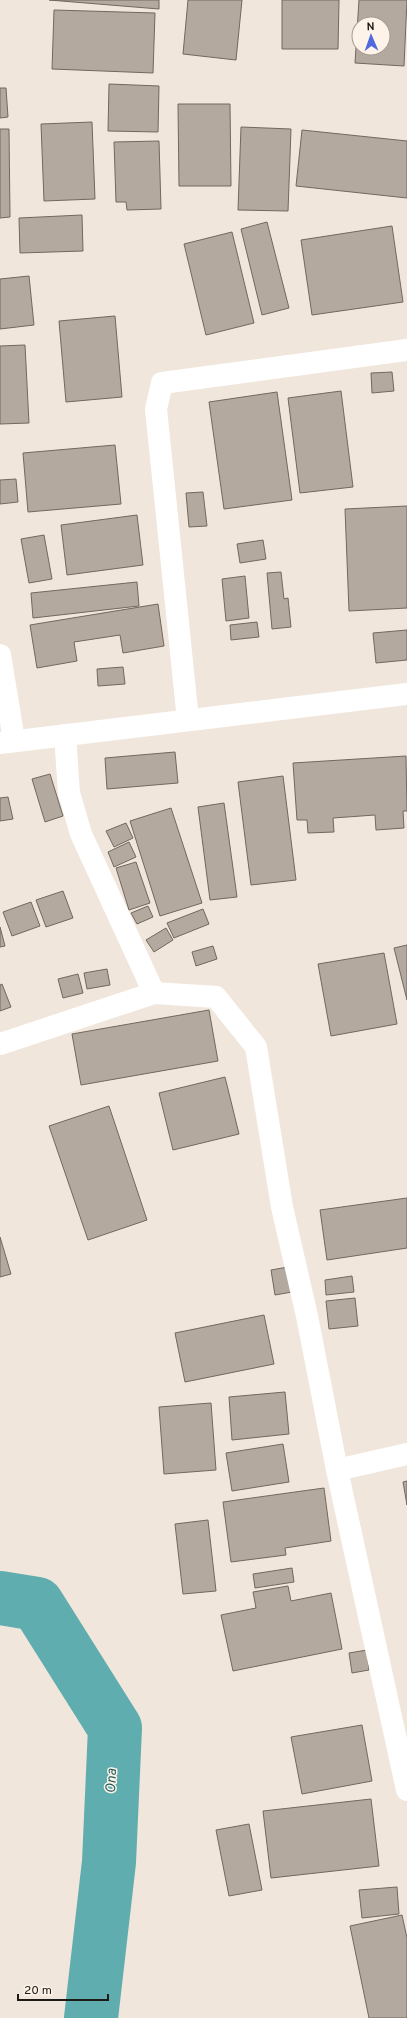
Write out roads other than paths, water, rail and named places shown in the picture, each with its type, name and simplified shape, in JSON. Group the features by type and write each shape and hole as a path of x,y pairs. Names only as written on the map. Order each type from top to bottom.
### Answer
{"street":[{"path":"188,720 156,409 162,383 407,350"},
{"path":"0,655 7,742 407,694"},
{"path":"65,735 69,793 81,834 154,993"},
{"path":"0,1044 154,993 216,996 256,1047 282,1207 307,1316 337,1470 407,1790"},
{"path":"337,1470 407,1454"}],"waterway":[{"name":"Ona","path":"0,1598 37,1604 115,1728 109,1862 91,2018"}]}
